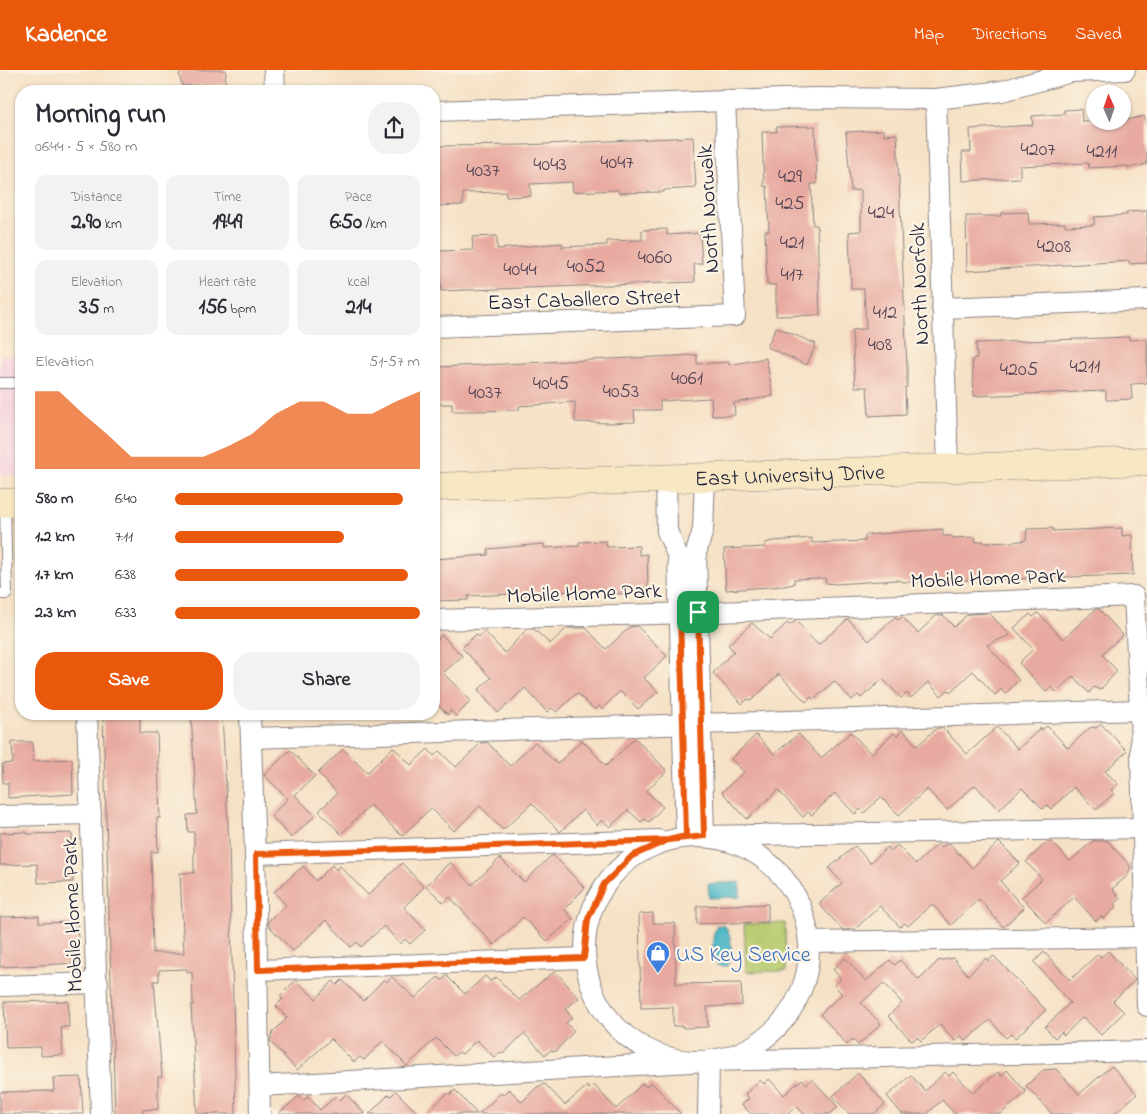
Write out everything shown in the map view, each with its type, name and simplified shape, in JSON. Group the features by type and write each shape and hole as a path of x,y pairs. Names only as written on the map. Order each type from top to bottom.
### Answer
{"main road":[{"name":"East University Drive","path":"440,487 1147,461"}],"street":[{"path":"274,70 275,85"},
{"path":"440,111 725,100 936,99 1002,91 1071,72 1125,70"},
{"name":"North Norfolk","path":"936,99 948,468"},
{"name":"North Norwalk","path":"725,100 736,316"},
{"path":"942,308 1147,300"},
{"name":"East Caballero Street","path":"440,327 736,316"},
{"path":"686,837 692,725 689,612 696,553 703,530 705,477"},
{"path":"666,478 667,531 678,557 689,612"},
{"name":"Mobile Home Park","path":"440,620 1134,596 1140,710 1147,1006"},
{"path":"251,738 1140,710"},
{"name":"Mobile Home Park","path":"87,720 98,983 101,1114"},
{"path":"250,720 256,854 260,1114"},
{"path":"0,816 91,814"},
{"path":"256,854 686,837 1143,828"},
{"path":"686,837 736,843 765,858 788,881 804,910 811,942 807,976 794,1008 772,1034 742,1053 709,1061 673,1060 640,1046 619,1029 612,1023 593,993 584,958 588,919 604,884 632,856 686,837"},
{"path":"811,942 1145,938"},
{"path":"258,970 584,958"},
{"path":"0,986 98,983"},
{"path":"260,1086 709,1061 1147,1051"},
{"path":"708,1114 709,1061"}],"lane":[{"path":"0,383 15,383"},
{"path":"0,594 7,594 9,503"}],"shaded area":[{"path":"0,355 15,355 15,475 0,475"}],"green space":[{"path":"785,923 786,971 746,972 744,924"}],"water":[{"path":"740,882 740,897 709,898 708,884"},
{"path":"717,925 725,926 731,941 731,957 727,966 718,966 714,957 713,940"}],"building":[{"path":"181,70 226,70 225,84 182,85 179,74"},
{"path":"1081,109 1082,121 1086,121 1086,130 1131,130 1131,119 1144,116 1147,126 1147,164 1128,168 1128,166 1089,168 1088,163 1020,166 1020,178 963,181 962,152 971,152 970,129 1033,125 1032,116 1064,114 1064,110"},
{"path":"815,126 817,184 811,184 813,225 817,225 820,315 776,316 776,285 767,285 765,231 769,231 767,186 764,187 762,132 777,132 776,127"},
{"path":"884,130 884,135 897,134 907,368 907,387 905,387 906,414 869,416 867,387 855,387 852,330 866,329 864,289 851,289 849,232 861,231 861,190 851,191 846,132"},
{"path":"693,137 696,188 664,190 664,192 618,193 618,190 573,192 572,182 530,184 531,196 506,197 506,192 463,193 463,205 440,206 440,146 524,145"},
{"path":"1147,211 1147,263 1129,264 1129,261 967,271 966,216 1001,216 1001,213 1028,212 1029,224 1065,223 1065,226 1094,225 1094,217 1127,215 1127,212"},
{"path":"667,229 667,235 700,233 702,264 694,264 695,282 441,291 440,251 473,250 472,237 497,236 497,249 562,243 562,247 607,245 607,241 642,240 642,230"},
{"path":"776,327 816,344 807,365 767,347"},
{"path":"1129,337 1129,340 1147,339 1147,383 1131,384 1132,399 1106,400 1106,391 974,396 972,359 977,358 976,343"},
{"path":"697,355 697,364 729,362 729,365 766,358 773,396 734,403 735,415 712,416 711,398 660,401 660,410 634,410 635,422 575,422 575,402 519,406 519,410 452,411 452,404 440,404 440,367"},
{"path":"1053,528 1053,531 1122,528 1122,536 1132,535 1133,575 904,582 896,580 835,584 826,583 825,578 794,579 794,584 784,586 726,590 724,549 765,547 765,543 773,541 812,538 812,543 865,541 865,535 943,529 943,536 952,536 952,538 975,537 976,542 984,541 984,543 1013,542 1026,540 1027,529"},
{"path":"606,541 607,547 639,546 639,555 647,554 648,587 638,587 639,593 611,594 616,590 582,590 515,596 514,594 468,596 468,600 440,601 440,559 488,555 488,549 544,544 544,548 579,546 579,542"},
{"path":"1096,609 1099,609 1123,635 1102,654 1117,671 1100,690 1094,687 1089,693 1073,676 1056,692 1052,687 1046,692 1019,663 1033,649 1014,628 1030,614 1033,617 1038,613 1063,639"},
{"path":"989,613 1010,635 987,645 1019,680 1005,694 1001,689 995,695 973,671 950,692 948,690 941,696 928,682 911,698 907,693 901,698 883,679 861,698 858,695 852,700 834,681 814,700 811,697 806,702 779,674 752,700 748,699 742,704 713,673 734,651 728,645 752,623 770,639 787,623 789,625 796,621 818,645 848,619 869,641 895,617 898,620 902,617 918,633 937,615 943,615 954,627 968,614"},
{"path":"637,626 667,656 644,678 658,692 638,709 620,691 602,709 599,706 595,710 577,693 557,712 552,708 547,712 525,688 498,713 478,690 491,678 462,648 476,634 479,637 484,631 505,653 527,629 534,629 550,644 567,628 586,628 606,649 630,627"},
{"path":"442,635 462,656 443,673 471,701 456,716 450,710 448,715 440,707 440,637"},
{"path":"103,720 140,720 140,733 157,733 160,818 157,818 158,852 151,852 153,953 184,953 180,873 194,873 194,832 188,832 187,815 197,814 191,720 222,720 229,843 236,1114 197,1114 191,1005 193,1005 192,972 187,973 187,969 159,970 159,981 154,981 162,1077 158,1077 158,1109 142,1110 143,1114 115,1114"},
{"path":"1101,724 1127,751 1105,771 1118,784 1111,790 1114,793 1096,810 1074,787 1051,809 1047,805 1043,809 1022,788 999,810 975,785 947,810 927,789 899,815 881,797 864,813 860,809 855,814 835,793 812,815 808,812 803,817 778,790 747,819 722,792 744,772 731,759 756,735 774,754 799,734 821,758 851,732 871,754 894,733 897,736 903,730 917,746 937,728 943,728 967,754 997,727 1018,749 1041,728 1042,730 1047,726 1068,748 1091,727 1096,728"},
{"path":"635,738 667,771 646,791 663,807 649,822 645,819 641,822 628,810 610,827 602,820 597,825 583,810 560,832 532,803 503,830 480,806 454,831 431,808 402,836 370,805 341,834 319,811 337,793 318,773 343,749 367,773 393,747 411,765 428,749 434,756 439,751 456,767 481,743 487,742 510,766 535,742 557,764 582,740 606,766"},
{"path":"12,742 32,742 33,761 72,759 73,794 8,798 8,783 3,783 2,764 13,763"},
{"path":"290,750 315,776 295,795 315,816 291,838 271,815 288,799 264,775"},
{"path":"27,832 27,834 72,833 73,882 38,883 37,864 0,865 0,833"},
{"path":"1093,841 1108,841 1131,867 1127,876 1112,889 1120,898 1114,904 1116,907 1103,919 1101,916 1096,921 1074,897 1046,923 1022,897 1042,879 1026,862 1047,842 1052,842 1070,861"},
{"path":"999,842 1020,863 1000,881 1024,908 1003,927 979,899 951,925 932,904 908,926 905,923 900,927 880,906 855,929 843,930 819,904 842,883 829,868 855,846 870,863 888,847 891,851 897,845 916,864 938,844 940,847 949,843 972,868"},
{"path":"551,856 554,856 585,888 564,909 573,919 547,941 523,917 494,945 450,897 444,903 426,886 450,862 472,885 500,858 524,882"},
{"path":"402,863 424,887 404,907 425,930 410,944 405,939 400,944 384,926 361,947 357,942 351,947 326,920 293,951 268,925 268,921 286,905 274,892 303,866 316,881 332,865 336,870 340,866 368,895"},
{"path":"768,904 768,922 697,924 697,906"},
{"path":"653,913 653,923 675,923 676,984 741,983 742,1005 707,1007 708,1027 683,1028 683,1026 673,1026 673,1007 641,1008 639,914"},
{"path":"39,916 39,923 77,922 79,963 0,967 0,917"},
{"path":"1108,951 1135,980 1113,1001 1124,1012 1101,1035 1083,1017 1064,1035 1061,1032 1055,1038 1045,1027 1070,1003 1034,962 1044,952 1070,980 1098,954 1101,957"},
{"path":"994,956 1046,1010 1015,1038 1011,1034 1006,1038 990,1020 966,1041 961,1036 955,1041 940,1024 921,1041 917,1037 912,1041 888,1016 902,1003 884,983 861,1003 881,1024 858,1045 853,1039 847,1045 820,1014 842,994 834,985 841,979 833,969 845,958 866,981 890,960 895,965 900,960 919,980 938,961 953,958 968,975 986,958 988,961"},
{"path":"555,971 579,998 565,1009 572,1018 566,1023 574,1031 555,1052 551,1050 545,1055 524,1033 503,1054 500,1052 495,1058 477,1040 462,1054 459,1052 454,1056 436,1038 407,1066 383,1041 364,1060 360,1057 354,1062 331,1039 297,1070 270,1041 273,1032 287,1018 276,1006 283,999 280,996 296,980 316,999 333,981 337,985 342,980 363,1001 384,979 387,982 392,977 415,998 438,977 442,980 447,976 465,994 485,976 490,981 496,977 519,1000"},
{"path":"68,1001 69,1027 61,1027 63,1055 41,1056 41,1047 6,1048 4,1002"},
{"path":"1112,1066 1137,1094 1114,1114 1052,1114 1026,1086 1043,1070 1056,1069 1079,1094"},
{"path":"1007,1070 1026,1092 1001,1114 955,1114 942,1100 927,1114 902,1114 887,1096 911,1075 925,1091 945,1072 949,1076 953,1072 973,1093 998,1072 1001,1076"},
{"path":"858,1073 885,1104 874,1114 849,1114 833,1096"},
{"path":"81,1077 83,1114 0,1114 0,1092 54,1091 53,1078"},
{"path":"769,1079 784,1095 802,1079 807,1084 812,1079 838,1107 830,1114 804,1114 796,1106 788,1114 751,1114 742,1105 749,1098 745,1094 760,1080 764,1084"},
{"path":"651,1082 681,1114 479,1114 501,1093 503,1095 509,1089 522,1102 537,1087 545,1084 565,1105 587,1086 589,1089 594,1085 616,1109 643,1083 646,1087"},
{"path":"455,1090 477,1114 425,1114 448,1093 450,1095"},
{"path":"396,1091 418,1114 369,1114 389,1094 391,1096"},
{"path":"346,1094 365,1114 278,1114 299,1096 303,1101 308,1096 320,1110 336,1096 340,1100"}],"place":[{"name":"US Key Service","path":"658,974"}],"route":[{"path":"698,612 680,613 686,836 668,840 496,844 256,854 258,970 584,958 588,919 604,884 632,856 668,840 686,836 704,836 698,612"}]}
